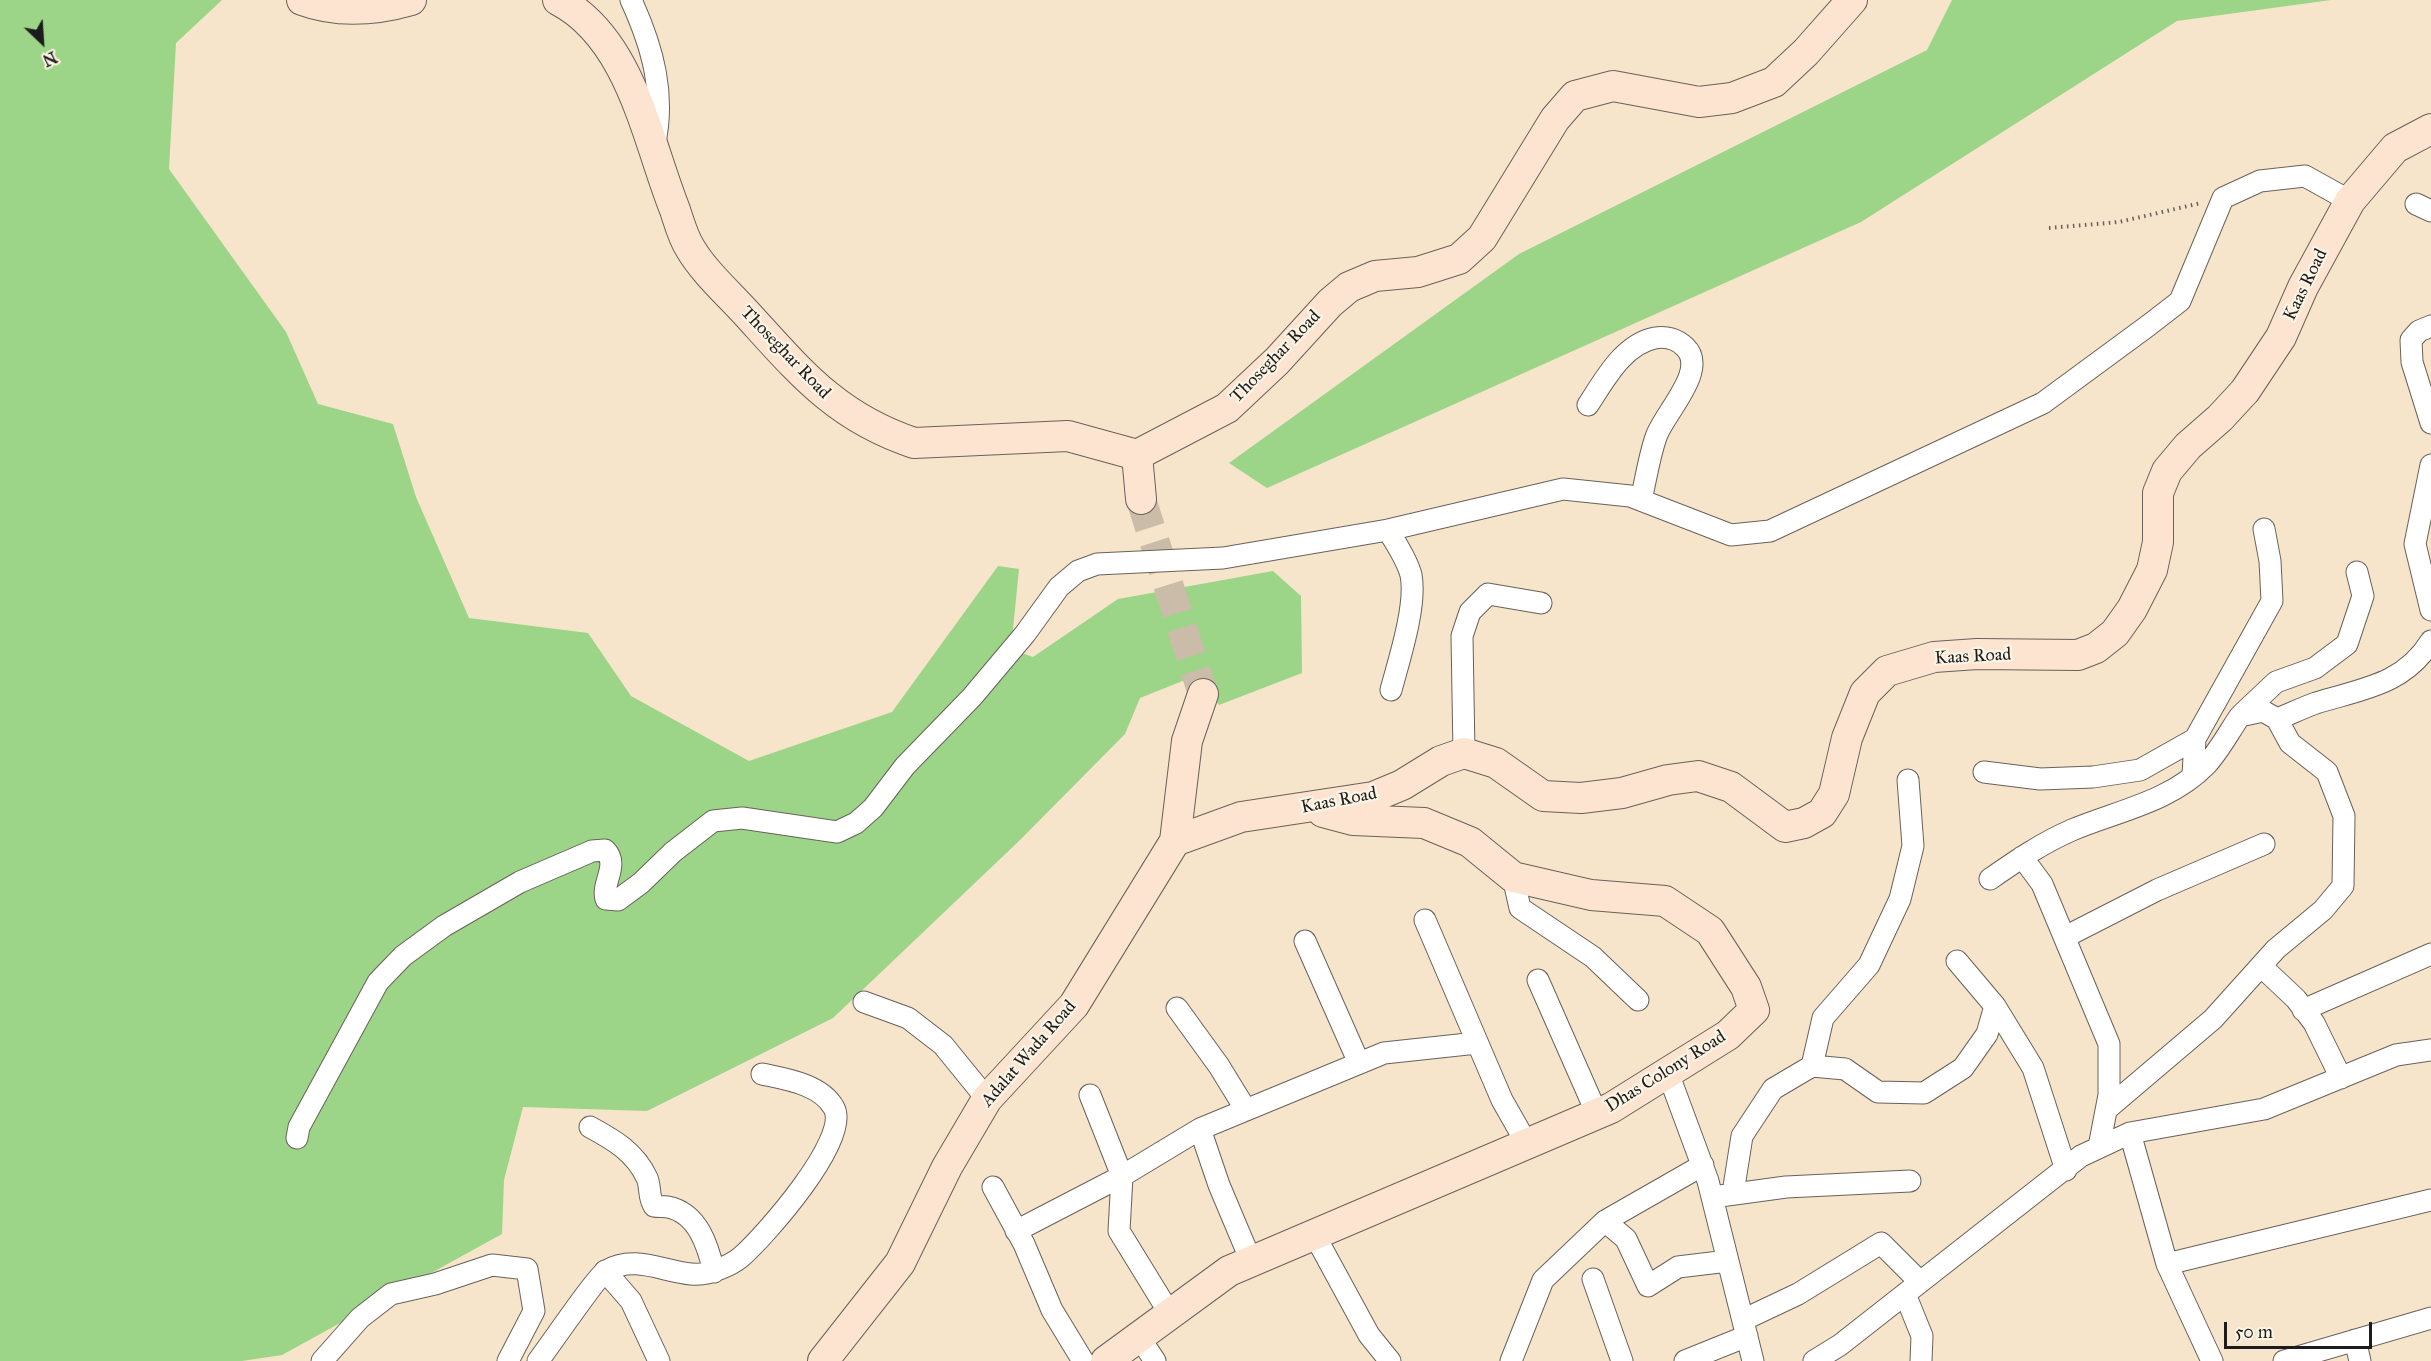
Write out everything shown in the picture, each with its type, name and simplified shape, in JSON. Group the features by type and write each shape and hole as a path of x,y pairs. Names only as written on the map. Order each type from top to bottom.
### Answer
{"main road":[{"path":"302,0 345,9 385,7 411,0"},
{"name":"Thoseghar Road","path":"558,0 573,8 598,31 633,88 653,150 690,248 813,386 842,410 892,435 914,442 1068,436 1137,455 1227,408 1277,361 1330,303 1349,287 1375,276 1418,272 1459,259 1482,238 1555,119 1575,96 1613,86 1699,102 1731,98 1774,81 1806,52 1852,0"},
{"name":"Kaas Road","path":"1175,841 1241,817 1373,797 1402,784 1434,764 1464,753 1496,763 1543,796 1581,798 1622,793 1668,780 1698,776 1731,787 1785,827 1804,823 1822,813 1834,794 1847,738 1865,693 1887,671 1934,657 1977,654 2078,655 2096,648 2115,633 2132,609 2152,570 2158,542 2158,493 2168,471 2188,446 2226,411 2263,364 2281,337 2303,287 2350,201 2395,148 2431,129"},
{"path":"1137,455 1141,499"},
{"name":"Adalat Wada Road","path":"823,1361 900,1263 947,1167 987,1099 1074,1005 1175,841 1187,741 1203,694"},
{"name":"Dhas Colony Road","path":"1106,1361 1147,1349 1170,1314 1229,1270 1597,1114 1728,1035 1754,1010 1746,987 1710,931 1665,901 1591,895 1513,877 1470,842 1424,823 1353,820 1306,808"}],"street":[{"path":"631,0 644,28 659,88 660,120 653,150"},
{"path":"297,1138 299,1127 378,982 403,956 444,926 520,882 592,851 605,850 608,854 611,865 604,890 606,898 618,900 713,821 742,818 837,832 855,823 873,808 905,766 972,697 1025,634 1059,587 1078,571 1097,564 1223,558 1388,530 1563,489 1630,496 1731,535 1770,531 2043,402 2180,301 2223,198 2260,181 2305,176 2350,201"},
{"path":"2431,326 2419,331 2412,340 2412,362 2431,423"},
{"path":"1588,405 1612,368 1634,348 1654,338 1671,338 1690,352 1693,362 1688,380 1656,435 1641,500"},
{"path":"2430,477 2415,544 2425,558 2431,610"},
{"path":"2193,775 2195,739 2272,601 2270,561 2264,529"},
{"path":"1388,530 1406,563 1412,584 1406,634 1391,690"},
{"path":"1990,879 2022,857 2071,830 2131,810 2173,790 2207,765 2240,716 2276,682 2314,668 2348,644 2363,596 2357,572"},
{"path":"1464,753 1462,636 1470,612 1488,594 1540,603"},
{"path":"2277,719 2314,704 2382,685 2421,657 2431,641"},
{"path":"2107,1109 2213,1019 2276,949 2322,910 2343,886 2344,816 2327,772 2290,743 2277,719 2264,711 2240,716"},
{"path":"1984,772 2040,779 2093,777 2140,770 2195,739"},
{"path":"1812,1066 1823,1018 1869,965 1900,899 1913,846 1908,780"},
{"path":"2065,937 2157,890 2264,844"},
{"path":"2022,857 2042,884 2109,1044 2107,1109 2099,1147"},
{"path":"1513,877 1520,908 1593,957 1638,1000"},
{"path":"1425,920 1502,1101 1527,1144"},
{"path":"1305,941 1359,1063"},
{"path":"2303,1010 2431,954"},
{"path":"1957,961 1995,1006 2033,1068 2066,1170"},
{"path":"2261,966 2314,1023 2341,1078"},
{"path":"1538,980 1597,1114"},
{"path":"864,1002 908,1018 943,1045 987,1099"},
{"path":"1734,1193 1742,1136 1773,1089 1812,1066 1845,1069 1878,1092 1924,1093 1963,1068 1987,1034 1995,1006"},
{"path":"1178,1008 1219,1066 1246,1110"},
{"path":"1016,1231 1122,1176 1200,1129 1359,1063 1384,1053 1477,1043"},
{"path":"1814,1361 1840,1345 2066,1170 2081,1155 2130,1133 2264,1109 2396,1055 2431,1050"},
{"path":"1668,1072 1713,1197 1753,1361"},
{"path":"538,1361 605,1271 634,1262 694,1274 714,1272 738,1259 788,1206 829,1144 837,1122 834,1108 824,1097 796,1081 762,1074"},
{"path":"1090,1095 1122,1176 1119,1231 1170,1314"},
{"path":"590,1127 621,1144 631,1155 646,1176 654,1206 666,1206 681,1211 698,1229 707,1245 714,1272"},
{"path":"1200,1129 1219,1185 1251,1261"},
{"path":"2130,1133 2167,1264 2212,1361"},
{"path":"1511,1361 1543,1280 1605,1221 1702,1165"},
{"path":"1713,1197 1734,1193 1910,1181"},
{"path":"993,1187 1024,1244 1052,1310 1083,1361"},
{"path":"2167,1264 2431,1200"},
{"path":"1605,1221 1626,1239 1648,1286 1678,1268 1728,1261"},
{"path":"1314,1234 1369,1335 1390,1361"},
{"path":"1685,1361 1745,1328 1881,1243 1912,1288 1922,1336 1921,1361"},
{"path":"322,1361 360,1318 392,1294 435,1284 492,1265 527,1269 534,1311 508,1361"},
{"path":"605,1271 631,1301 659,1361"},
{"path":"1593,1279 1622,1361"},
{"path":"2284,1361 2431,1318"},
{"path":"2355,1340 2360,1361"}],"path":[{"path":"2049,228 2119,222 2223,198"}],"green space":[{"path":"0,0 222,0 176,43 169,169 286,332 318,404 393,424 416,497 469,618 588,633 631,696 749,761 892,712 998,566 1019,569 1011,649 1033,657 1118,599 1273,571 1301,596 1302,673 1219,705 1195,676 1140,698 1125,734 1019,841 833,1018 647,1111 523,1107 504,1180 502,1234 282,1355 242,1361 0,1361"},
{"path":"1952,0 2331,0 2177,21 1861,222 1267,488 1229,463 1519,254 1927,50"}],"tunnel":[{"path":"1141,499 1203,694"}]}
